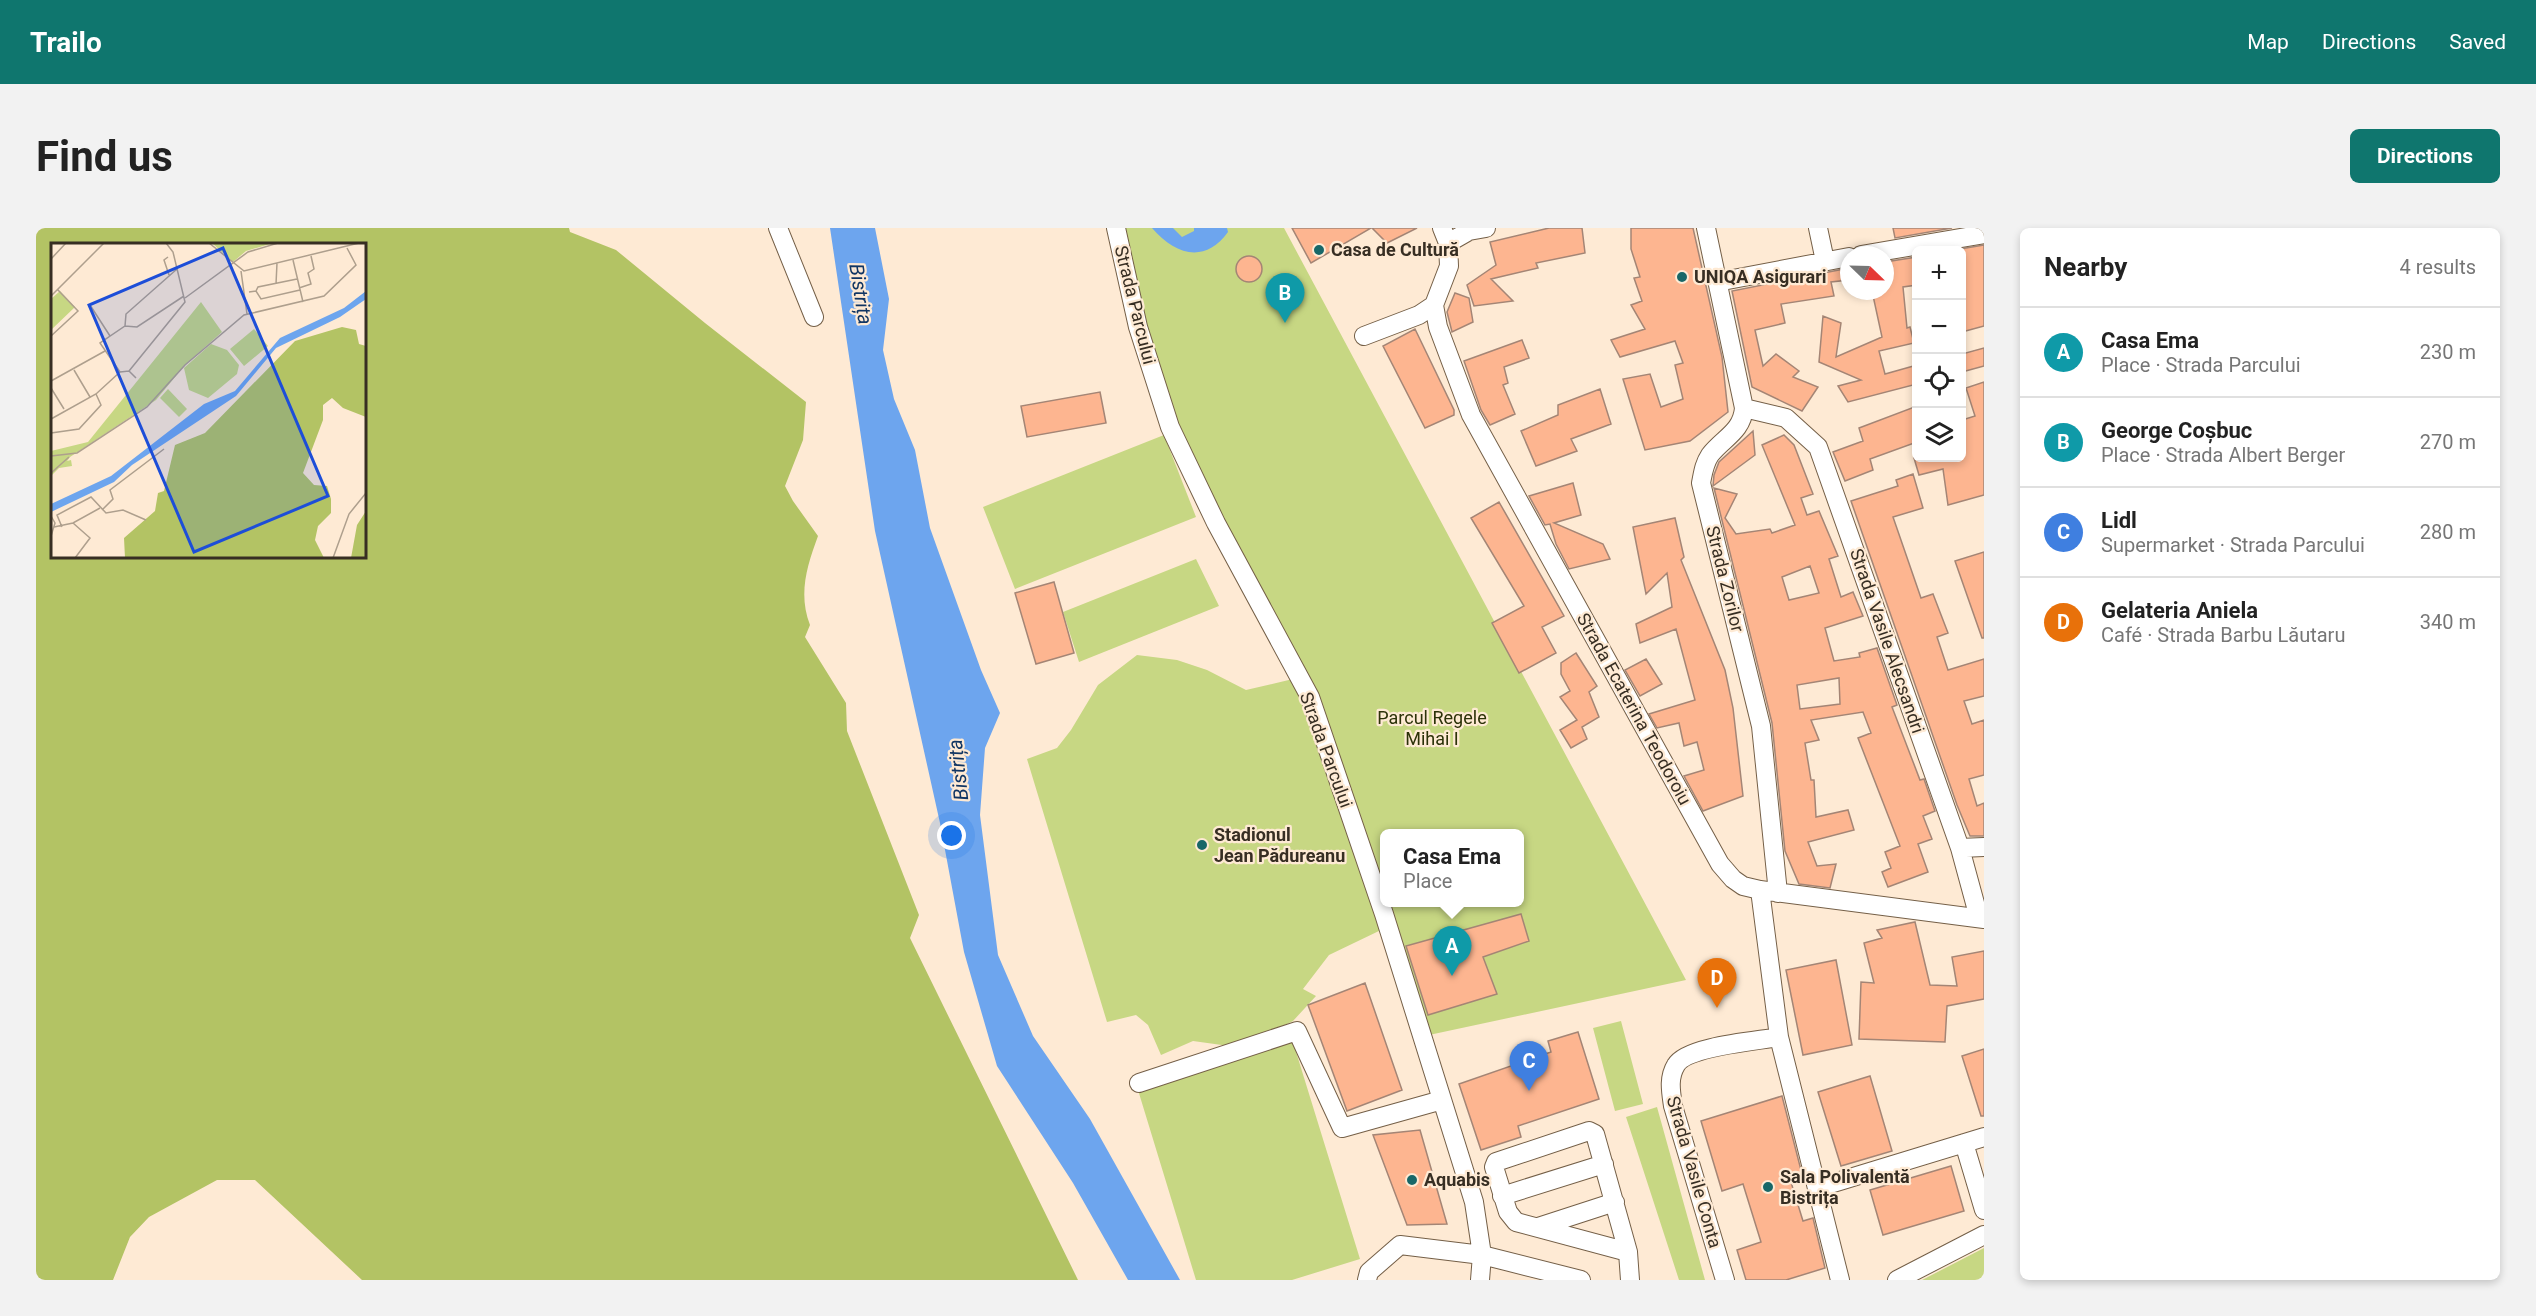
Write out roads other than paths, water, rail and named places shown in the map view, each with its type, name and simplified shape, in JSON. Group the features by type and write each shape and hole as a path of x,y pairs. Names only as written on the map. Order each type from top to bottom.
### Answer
{"street":[{"path":"778,228 814,317"},
{"name":"Strada Parcului","path":"1116,228 1138,327 1161,405 1216,523 1310,697 1380,902"},
{"path":"1364,336 1419,315 1434,305 1449,266 1445,236 1486,228"},
{"path":"1706,228 1744,408"},
{"path":"1818,228 1825,261"},
{"path":"1894,249 1982,234"},
{"path":"1717,282 1840,258"},
{"name":"Strada Ecaterina Teodoroiu","path":"1434,305 1438,327 1471,415 1714,853 1733,879 1743,886 1769,891 1981,918"},
{"name":"Strada Vasile Alecsandri","path":"1744,408 1786,418 1818,447 1960,848 1981,918"},
{"name":"Strada Zorilor","path":"1744,408 1743,419 1737,429 1712,453 1704,466 1701,483 1761,726 1779,1037 1840,1280"},
{"path":"1960,848 1984,847"},
{"name":"Strada Parcului","path":"1382,907 1474,1202 1482,1255 1480,1280"},
{"path":"1139,1083 1297,1031 1342,1128 1442,1100"},
{"name":"Strada Vasile Conta","path":"1725,1280 1673,1106 1670,1083 1677,1063 1691,1054 1779,1037"},
{"path":"1628,1252 1516,1222 1511,1217 1502,1196 1494,1167 1498,1159 1589,1131 1595,1134 1628,1252 1630,1280"},
{"path":"1817,1188 1984,1137"},
{"path":"1964,1143 1984,1210"},
{"path":"1502,1196 1604,1164"},
{"path":"1538,1227 1615,1202"},
{"path":"1897,1280 1984,1234"},
{"path":"1367,1280 1369,1272 1400,1245 1482,1255 1581,1280"}],"water":[{"name":"Bistrița","path":"830,228 875,228 889,299 883,350 894,399 915,450 930,528 981,670 1000,713 985,748 980,815 998,955 1033,1036 1090,1119 1180,1280 1128,1280 1073,1183 997,1066 964,952 940,823 875,531"},
{"path":"1152,228 1173,228 1182,237 1194,231 1194,228 1227,228 1228,232 1210,249 1190,252 1170,245"}],"place":[{"name":"Casa de Cultură","path":"1319,250"},
{"name":"UNIQA Asigurari","path":"1682,277"},
{"name":"George Coșbuc","path":"1285,323"},
{"name":"Stadionul Jean Pădureanu","path":"1202,845"},
{"name":"Casa Ema","path":"1452,976"},
{"name":"Gelateria Aniela","path":"1717,1008"},
{"name":"Lidl","path":"1529,1091"},
{"name":"Aquabis","path":"1412,1180"},
{"name":"Sala Polivalentă Bistrița","path":"1768,1187"}],"park label":[{"name":"Parcul Regele Mihai I","path":"1432,728"}]}
